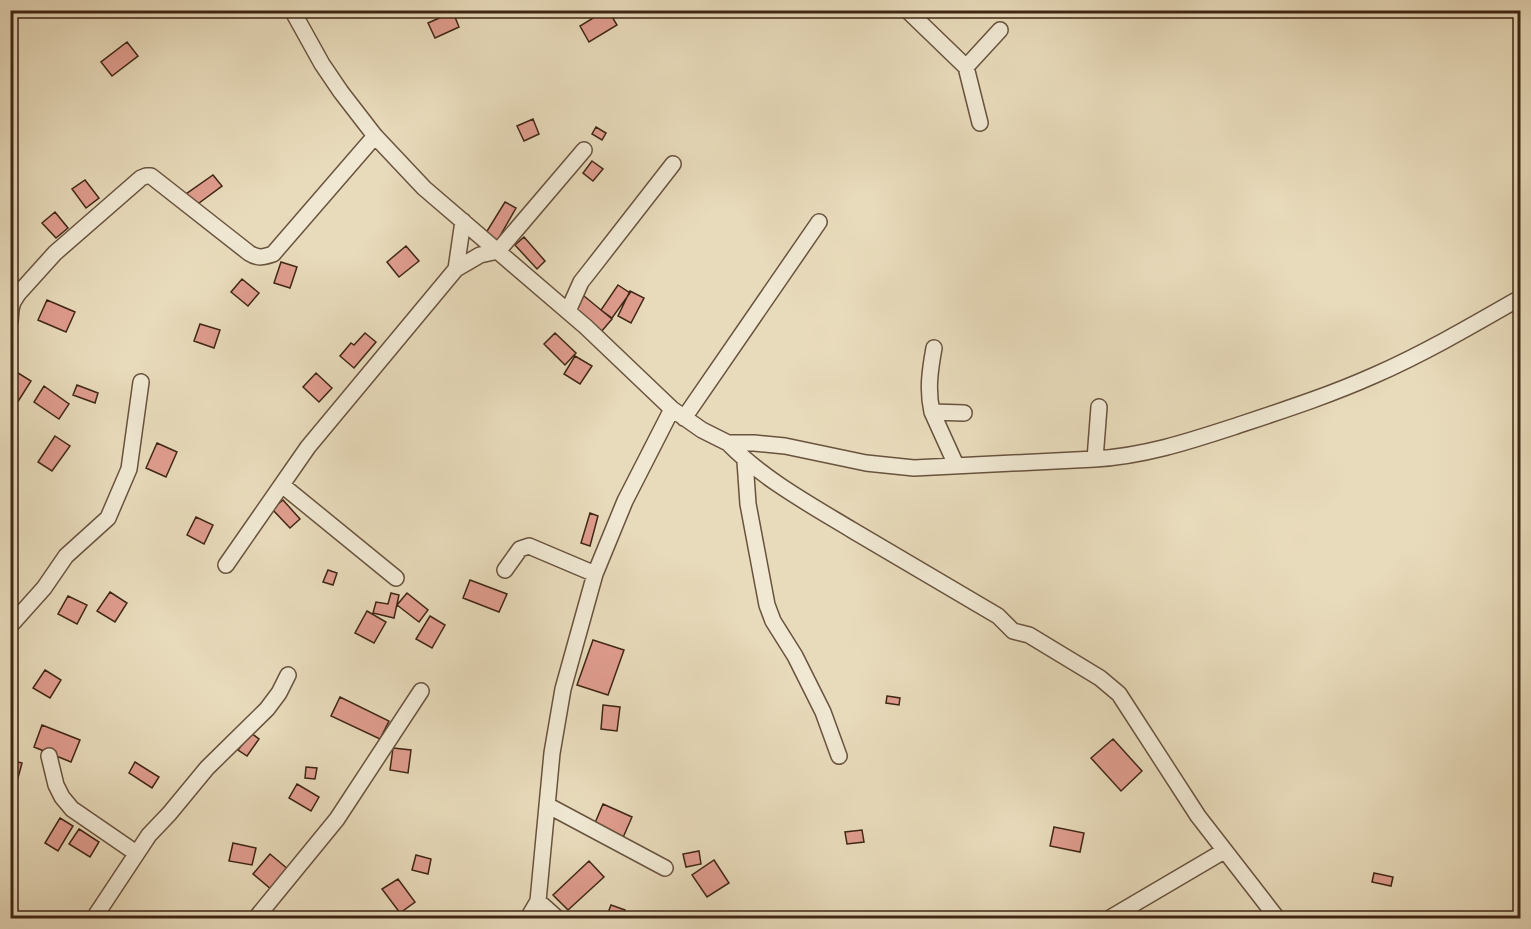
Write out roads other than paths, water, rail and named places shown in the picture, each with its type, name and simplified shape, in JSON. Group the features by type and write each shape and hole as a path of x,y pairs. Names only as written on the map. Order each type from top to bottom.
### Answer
{"street":[{"path":"292,10 322,64 341,92 375,136 424,188 568,311 678,413 702,430 728,443 758,471 830,517 998,616 1013,630 1029,635 1110,685 1127,705 1198,816 1277,918"},
{"path":"907,10 966,67 980,123"},
{"path":"966,67 1000,30"},
{"path":"10,321 13,302 18,294 55,253 141,178 151,176 249,253 256,258 264,257 273,254 375,136"},
{"path":"226,565 308,447 456,270 480,255 498,251 584,150"},
{"path":"568,311 582,282 673,164"},
{"path":"456,270 463,221"},
{"path":"528,918 538,901 552,753 563,689 595,574 625,501 678,413 819,222"},
{"path":"728,443 785,446 866,463 914,468 1121,458 1203,437 1308,403 1375,375 1432,347 1521,298"},
{"path":"934,348 929,379 932,412 956,465"},
{"path":"10,626 44,588 66,556 108,518 129,470 141,382"},
{"path":"1095,459 1099,407"},
{"path":"932,412 964,413"},
{"path":"745,461 748,504 772,621 795,656 823,712 839,756"},
{"path":"282,485 396,578"},
{"path":"505,570 520,549 529,546 595,574"},
{"path":"94,918 149,835 207,768 267,709 279,693 288,675"},
{"path":"256,918 337,819 421,691"},
{"path":"49,756 56,785 72,809 136,853"},
{"path":"547,805 666,868"},
{"path":"1110,918 1224,851"},
{"path":"538,901 557,918"}]}
